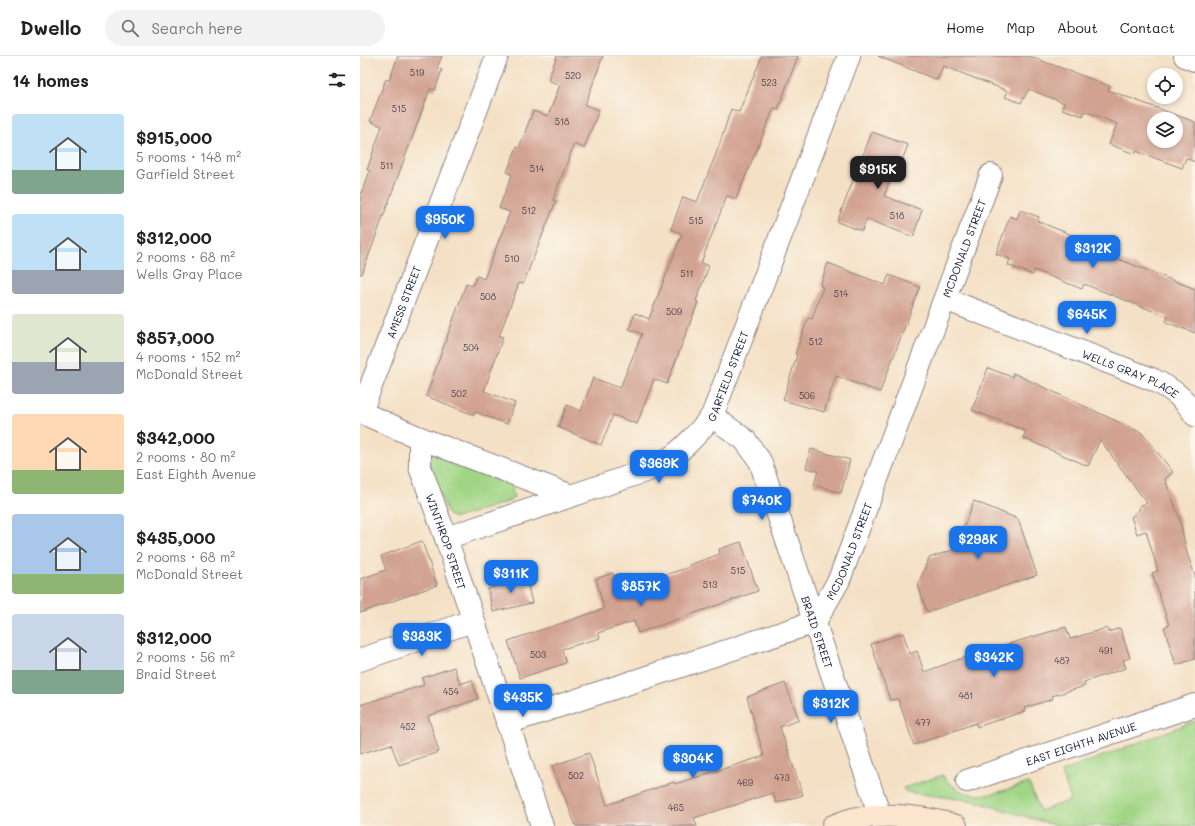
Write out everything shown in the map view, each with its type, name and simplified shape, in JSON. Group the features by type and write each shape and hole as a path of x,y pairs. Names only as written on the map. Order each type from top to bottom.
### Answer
{"street":[{"name":"AMESS STREET","path":"360,412 497,56"},
{"name":"GARFIELD STREET","path":"446,538 569,495 657,467 675,456 691,442 712,416 849,56"},
{"path":"1184,56 1195,60"},
{"name":"MCDONALD STREET","path":"815,622 839,580 991,175"},
{"name":"WELLS GRAY PLACE","path":"945,299 1154,380 1175,391 1188,403 1195,415"},
{"path":"360,412 420,438 569,495"},
{"name":"BRAID STREET","path":"712,416 745,440 760,461 880,816"},
{"name":"WINTHROP STREET","path":"420,438 420,467 446,538 472,622 542,826"},
{"path":"360,660 472,622"},
{"path":"507,723 815,622"},
{"name":"EAST EIGHTH AVENUE","path":"967,781 1195,705"},
{"path":"832,826 858,818 880,816 932,821 956,826"}],"green space":[{"path":"430,451 511,484 514,497 510,501 456,518 448,515 429,465"},
{"path":"1195,721 1195,826 1057,826 974,801 906,792 903,788 943,775 953,786 962,791 981,795 1000,792 1029,783 1040,811 1071,800 1061,772"}],"building":[{"path":"398,56 442,56 437,68 442,70 435,90 430,89 362,274 360,274 360,196 370,171 367,170 382,126 370,121 386,79 389,81"},
{"path":"557,56 603,56 585,105 599,110 584,148 574,144 553,200 556,201 523,284 519,283 499,336 503,337 484,391 515,403 507,424 475,412 474,415 426,396 466,284 472,286 477,276 484,279 510,212 499,208 512,175 507,172 517,147 519,148 533,111 548,116 560,85 548,80"},
{"path":"762,56 798,56 778,109 774,108 736,199 727,196 726,198 701,263 709,266 696,301 698,302 667,384 654,379 637,424 613,415 601,445 558,427 567,405 581,411 593,378 620,388 642,334 629,329 635,313 649,319 682,234 671,229 683,197 697,202 719,146 731,109 739,112"},
{"path":"878,56 1029,56 1110,86 1108,90 1168,112 1147,112 1147,148 1183,148 1183,118 1195,122 1195,162 1186,158 1182,168 1136,151 1135,154 1111,145 1109,144 1117,124 1085,111 1083,116 1062,109 1064,103 1029,89 1021,103 1005,97 1008,91 943,66 937,80"},
{"path":"872,132 908,145 900,165 896,163 884,196 922,210 913,237 867,219 862,231 837,222"},
{"path":"1020,210 1039,217 1037,221 1097,245 1095,250 1195,289 1195,333 1166,322 1168,317 1084,284 1082,289 1034,270 1033,275 1008,265 1010,259 996,254 1010,216 1017,219"},
{"path":"828,263 885,285 889,275 920,287 880,392 836,376 824,412 783,400 797,355 795,354 808,318 812,319 823,287 820,286"},
{"path":"988,368 1012,377 1013,373 1142,433 1173,472 1165,479 1179,517 1187,553 1195,576 1195,659 1176,665 1164,627 1169,625 1152,573 1158,571 1146,531 1137,534 1131,517 1140,509 1139,506 1147,503 1100,440 1088,466 1023,438 1026,431 972,410"},
{"path":"811,449 850,460 841,493 814,485 818,471 806,468"},
{"path":"974,501 1018,519 1037,575 927,612 918,585 929,558 955,549"},
{"path":"422,541 437,585 360,613 360,579 386,570 381,556"},
{"path":"741,542 758,591 638,633 634,621 598,633 600,638 562,649 566,663 520,678 508,641 604,609 596,579 613,573 620,589 690,567 689,565 720,554 719,549"},
{"path":"525,574 532,603 493,612 488,589 506,584 505,579"},
{"path":"1066,627 1070,639 1107,628 1108,632 1120,628 1130,658 1123,660 1126,668 1084,682 1085,686 1052,696 1053,699 1024,708 1025,711 977,727 976,723 914,745 898,699 890,700 871,644 903,633 910,654 917,651 924,672 968,656"},
{"path":"454,667 460,684 472,680 478,699 428,716 439,752 399,765 391,744 360,754 360,705 424,685 422,678"},
{"path":"785,683 799,720 780,727 803,795 776,803 773,793 694,818 697,826 576,826 552,766 589,753 607,805 674,782 675,784 764,756 747,697"}]}
